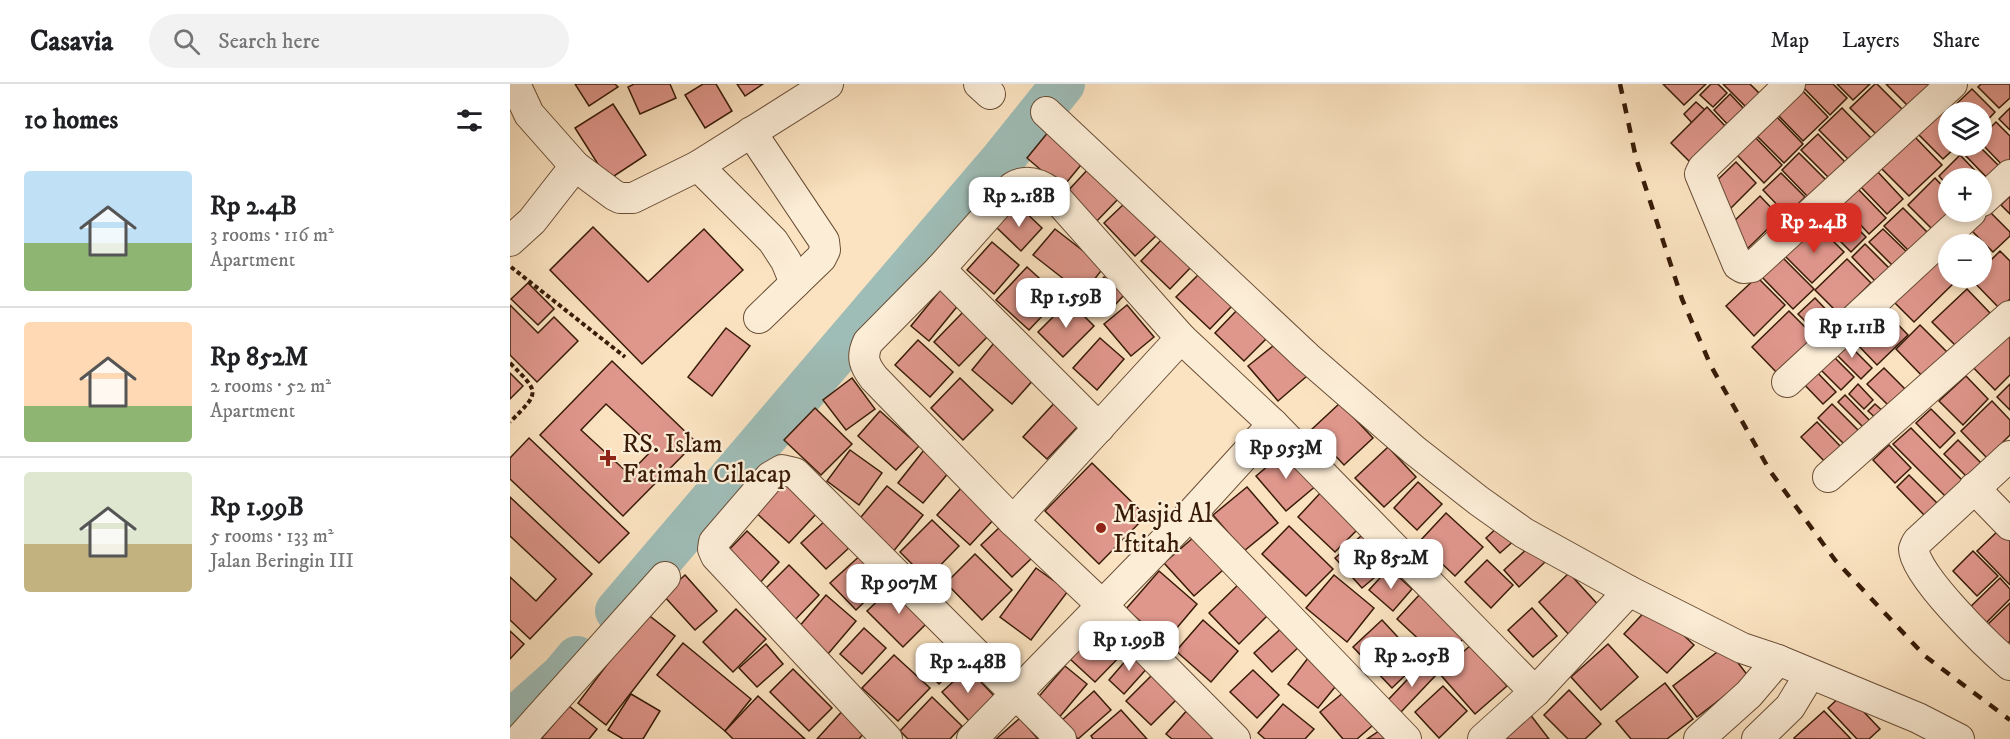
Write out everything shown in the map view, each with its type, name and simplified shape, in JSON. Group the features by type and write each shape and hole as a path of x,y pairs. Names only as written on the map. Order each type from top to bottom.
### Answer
{"street":[{"path":"514,84 529,114 575,166 614,195 626,198 633,198 698,166 828,84"},
{"path":"1790,84 1703,168 1700,174 1738,265 1743,268 1752,267 1952,84"},
{"path":"1046,112 1307,357 1414,450 1524,533 1629,591 1742,648 1778,660 1918,718 1959,739"},
{"path":"751,132 824,241 825,250 821,258 759,318"},
{"path":"510,241 532,221 575,166"},
{"path":"698,166 772,241 786,261 795,283"},
{"path":"1992,192 2010,175"},
{"path":"1234,739 1102,606 1013,521 874,378 864,361 864,352 868,342 940,269 1013,187 1021,183 1042,185 1051,192 1181,338 1273,424 1535,692"},
{"path":"1787,382 1960,222"},
{"path":"940,269 1099,428"},
{"path":"1828,477 2010,316"},
{"path":"1013,521 1181,338"},
{"path":"972,739 1190,515 1273,424"},
{"path":"2010,456 1918,541 1914,549 1924,572 1948,603 1989,647 2010,665"},
{"path":"887,739 716,556 713,549 714,542 770,477 782,470 795,473 1061,739"},
{"path":"1974,488 2010,525"},
{"path":"1190,515 1406,739"},
{"path":"520,739 665,578"},
{"path":"1483,739 1535,692 1629,591"},
{"path":"1699,739 1749,694 1778,660"},
{"path":"1757,739 1790,707 1810,674"}],"path":[{"path":"510,266 626,357"},
{"path":"510,363 532,385 534,392 532,398 510,422"}],"building":[{"path":"575,84 615,84 618,87 589,106"},
{"path":"634,84 670,84 676,98 640,114 628,87"},
{"path":"703,84 716,84 732,111 705,128 685,95"},
{"path":"737,84 763,84 745,96"},
{"path":"1663,84 1706,84 1684,105"},
{"path":"1711,84 1718,84 1727,93 1713,107 1700,95"},
{"path":"1723,84 1750,84 1762,96 1748,109"},
{"path":"1800,84 1833,84 1847,98 1830,115"},
{"path":"1837,84 1870,84 1853,100"},
{"path":"1875,84 1905,112 1879,137 1850,108"},
{"path":"1886,84 1936,84 1911,109"},
{"path":"1981,84 2010,84 2010,98 1999,108 1978,87"},
{"path":"1800,88 1828,117 1803,141 1775,112"},
{"path":"1972,89 1985,102 1958,102"},
{"path":"1730,94 1746,111 1730,127 1714,110"},
{"path":"1696,102 1705,110 1692,123 1684,114"},
{"path":"613,104 646,155 608,180 575,128"},
{"path":"1707,107 1727,128 1691,163 1671,143"},
{"path":"1842,108 1873,140 1851,162 1819,130"},
{"path":"2010,108 2010,130 1999,119"},
{"path":"1774,114 1803,144 1784,163 1754,133"},
{"path":"1938,115 1938,154 1918,134"},
{"path":"1996,122 2010,136 2010,169 2008,171 1992,154 1992,126"},
{"path":"1049,131 1085,160 1062,188 1027,158"},
{"path":"1818,134 1845,162 1829,178 1801,150"},
{"path":"1754,136 1782,165 1764,183 1736,154"},
{"path":"1914,136 1942,165 1909,196 1881,168"},
{"path":"1799,153 1827,181 1809,198 1782,170"},
{"path":"1961,156 1973,168 1947,168"},
{"path":"1966,156 1989,156 2005,172 1993,184 1992,168 1978,168"},
{"path":"1736,162 1756,183 1728,211 1707,190"},
{"path":"1090,167 1121,196 1095,223 1065,194"},
{"path":"1877,171 1903,199 1887,214 1861,187"},
{"path":"1781,173 1805,197 1787,215 1763,190"},
{"path":"1935,178 1938,181 1938,222 1947,222 1936,233 1908,205"},
{"path":"1858,189 1886,218 1869,234 1842,205"},
{"path":"1760,196 1780,217 1745,251 1725,230"},
{"path":"2010,196 2010,214 2001,205"},
{"path":"1125,203 1156,236 1135,256 1104,223"},
{"path":"1018,205 1042,228 1021,251 996,227"},
{"path":"1837,208 1866,237 1851,252 1822,223"},
{"path":"1903,208 1930,235 1911,253 1884,226"},
{"path":"1992,214 2010,232 2010,236 1993,252 1992,234 1975,234 1969,228 1975,222 1992,222"},
{"path":"1816,224 1844,252 1812,283 1784,255"},
{"path":"593,227 648,282 704,229 743,270 642,364 550,270"},
{"path":"1055,229 1104,267 1083,294 1033,255"},
{"path":"1883,229 1909,254 1895,268 1869,242"},
{"path":"1164,237 1193,265 1170,289 1141,261"},
{"path":"992,242 1019,265 994,294 967,270"},
{"path":"1865,244 1889,268 1875,281 1852,257"},
{"path":"2000,251 2010,261 2010,299 2000,309 1980,288 1992,288 1992,259"},
{"path":"1780,255 1814,289 1793,309 1760,275"},
{"path":"1847,259 1871,283 1839,314 1815,290"},
{"path":"1936,259 1938,261 1938,288 1949,288 1914,322 1893,301"},
{"path":"1027,267 1060,297 1029,330 996,300"},
{"path":"1199,274 1232,306 1210,329 1176,297"},
{"path":"1104,277 1124,295 1105,316 1085,298"},
{"path":"1757,277 1785,305 1754,336 1726,306"},
{"path":"528,283 554,309 538,325 511,299"},
{"path":"942,288 960,303 929,341 911,326"},
{"path":"1967,289 1990,313 1956,346 1932,322"},
{"path":"1815,298 1835,319 1819,335 1798,314"},
{"path":"1069,301 1094,326 1063,357 1038,332"},
{"path":"510,305 538,333 554,317 578,341 537,382 510,355"},
{"path":"1127,305 1154,337 1131,356 1104,324"},
{"path":"1238,309 1267,338 1244,361 1215,333"},
{"path":"964,311 989,335 959,366 934,342"},
{"path":"1789,311 1816,338 1779,375 1752,347"},
{"path":"1886,312 1908,335 1877,365 1855,342"},
{"path":"1920,325 1951,356 1926,380 1896,349"},
{"path":"2010,327 2010,375 1995,390 1967,361"},
{"path":"726,328 750,346 712,396 688,377"},
{"path":"1100,338 1124,359 1097,390 1073,368"},
{"path":"1843,339 1872,368 1861,379 1832,350"},
{"path":"918,340 953,372 930,397 895,365"},
{"path":"1278,342 1307,376 1278,401 1248,366"},
{"path":"994,343 1035,378 1012,404 972,370"},
{"path":"1829,352 1854,377 1841,390 1816,365"},
{"path":"612,361 696,442 623,516 540,435","holes":["606,404 654,448 629,474 581,430"]},
{"path":"1812,367 1836,392 1823,404 1799,379"},
{"path":"1884,368 1912,396 1895,412 1867,384"},
{"path":"510,373 523,386 510,399"},
{"path":"1966,376 1988,399 1963,425 1939,401"},
{"path":"852,378 875,409 846,430 823,400"},
{"path":"960,378 993,410 963,440 931,408"},
{"path":"1858,384 1873,400 1864,409 1849,394"},
{"path":"2010,384 2010,410 1997,397"},
{"path":"1845,395 1875,426 1868,432 1838,402"},
{"path":"1058,399 1083,421 1047,459 1023,437"},
{"path":"1992,401 2010,420 2010,435 1987,458 1961,431"},
{"path":"1340,403 1373,438 1344,465 1311,430"},
{"path":"1832,404 1863,435 1849,449 1818,418"},
{"path":"1875,404 1885,413 1878,420 1868,411"},
{"path":"815,408 852,444 821,475 784,440"},
{"path":"1931,409 1955,433 1940,448 1916,423"},
{"path":"880,411 919,446 896,470 858,436"},
{"path":"1817,422 1843,449 1827,464 1801,437"},
{"path":"1911,428 1963,481 1947,498 1893,444"},
{"path":"529,438 629,533 599,563 510,479 510,458"},
{"path":"1958,440 1983,465 1969,479 1944,454"},
{"path":"1889,445 1911,468 1895,483 1873,460"},
{"path":"1388,447 1416,477 1384,507 1355,478"},
{"path":"850,450 882,473 859,505 827,481"},
{"path":"924,450 950,471 923,503 898,483"},
{"path":"1287,450 1317,485 1286,511 1256,476"},
{"path":"1092,463 1146,516 1099,564 1045,511"},
{"path":"1909,475 1938,504 1925,516 1897,487"},
{"path":"781,478 818,512 789,543 752,509"},
{"path":"1418,482 1442,504 1417,530 1394,508"},
{"path":"887,486 923,515 892,553 856,523"},
{"path":"962,487 996,517 970,545 937,515"},
{"path":"1247,487 1278,523 1244,551 1213,515"},
{"path":"1324,489 1362,525 1335,552 1298,517"},
{"path":"510,497 592,574 530,639 510,620 510,577 536,601 556,579 510,536"},
{"path":"1446,513 1483,547 1455,576 1419,542"},
{"path":"826,520 851,546 826,569 801,543"},
{"path":"932,520 959,546 927,579 900,552"},
{"path":"1502,523 1516,539 1500,553 1486,538"},
{"path":"1002,525 1033,557 1012,577 981,545"},
{"path":"1289,526 1333,569 1306,596 1262,554"},
{"path":"2000,529 2010,539 2010,585 1977,551"},
{"path":"747,531 779,562 756,587 723,556"},
{"path":"1367,531 1394,561 1362,588 1335,558"},
{"path":"1194,537 1223,570 1194,596 1164,563"},
{"path":"1530,546 1545,562 1519,587 1504,570"},
{"path":"1973,551 1998,576 1977,596 1953,571"},
{"path":"864,552 889,578 856,610 830,583"},
{"path":"975,554 1012,590 982,620 946,583"},
{"path":"1487,560 1513,585 1491,608 1465,582"},
{"path":"789,565 819,595 792,623 761,593"},
{"path":"1036,568 1068,591 1031,640 1000,617"},
{"path":"1389,568 1412,589 1393,611 1369,590"},
{"path":"1159,571 1197,604 1165,642 1126,609"},
{"path":"1569,573 1602,609 1572,638 1539,602"},
{"path":"685,575 717,611 695,630 663,595"},
{"path":"1334,575 1374,608 1347,642 1306,608"},
{"path":"2000,578 2010,589 2010,599 1979,630 1963,614"},
{"path":"1240,583 1270,613 1239,644 1209,613"},
{"path":"895,584 931,619 903,647 867,611"},
{"path":"1421,593 1466,636 1442,661 1397,619"},
{"path":"826,595 856,621 828,654 798,628"},
{"path":"2010,603 2010,641 2006,646 1986,626"},
{"path":"1651,605 1694,645 1667,673 1624,634"},
{"path":"1532,608 1557,636 1533,657 1508,630"},
{"path":"736,609 766,639 733,672 703,642"},
{"path":"646,613 675,636 606,725 578,703"},
{"path":"1203,620 1238,651 1211,682 1176,651"},
{"path":"1382,620 1420,661 1392,688 1353,647"},
{"path":"1105,622 1130,646 1095,682 1070,659"},
{"path":"1285,625 1302,644 1272,672 1254,653"},
{"path":"864,628 886,648 862,674 840,654"},
{"path":"510,631 524,644 510,659"},
{"path":"946,641 964,659 939,684 921,666"},
{"path":"683,643 751,699 725,731 657,675"},
{"path":"766,644 783,664 757,687 739,668"},
{"path":"1608,644 1638,677 1601,710 1571,677"},
{"path":"1471,645 1507,686 1475,714 1439,673"},
{"path":"1725,646 1749,677 1697,717 1673,686"},
{"path":"1134,651 1150,665 1124,694 1109,680"},
{"path":"894,655 930,688 898,721 862,688"},
{"path":"1308,658 1339,682 1318,708 1288,684"},
{"path":"1423,663 1436,675 1401,712 1388,700"},
{"path":"1065,666 1087,684 1057,720 1035,701"},
{"path":"968,668 995,697 969,721 942,692"},
{"path":"793,669 832,708 809,731 770,692"},
{"path":"1253,670 1279,695 1257,718 1230,692"},
{"path":"1153,674 1178,698 1151,725 1126,701"},
{"path":"1665,683 1693,719 1667,739 1631,739 1616,721"},
{"path":"1443,686 1467,711 1439,738 1415,712"},
{"path":"1350,687 1379,720 1357,739 1343,739 1320,712"},
{"path":"1569,690 1601,724 1585,739 1568,739 1544,715"},
{"path":"1094,691 1111,710 1078,739 1061,721"},
{"path":"1845,692 1880,729 1869,739 1857,739 1828,708"},
{"path":"631,694 660,711 643,739 623,739 608,730"},
{"path":"758,696 805,739 733,739 725,731"},
{"path":"932,697 962,726 950,739 908,739 900,731"},
{"path":"1283,704 1314,729 1305,739 1265,739 1258,733"},
{"path":"569,706 597,729 589,739 541,739"},
{"path":"1190,707 1216,739 1172,739 1166,734"},
{"path":"845,708 868,728 859,739 817,739"},
{"path":"1121,710 1147,739 1093,739 1091,736"},
{"path":"1824,711 1851,739 1794,738"},
{"path":"1529,713 1549,739 1496,739"},
{"path":"1020,718 1038,739 996,739"},
{"path":"1382,729 1389,739 1367,739"}],"waterway":[{"path":"617,611 1002,160 1063,84"},
{"path":"510,722 562,676 577,658"}],"railway":[{"path":"1620,84 1636,158 1682,299 1711,366 1770,471 1835,560 1925,656 2010,720"}],"place":[{"name":"RS. Islam Fatimah Cilacap","path":"608,458"},
{"name":"Masjid Al Iftitah","path":"1101,528"}]}
